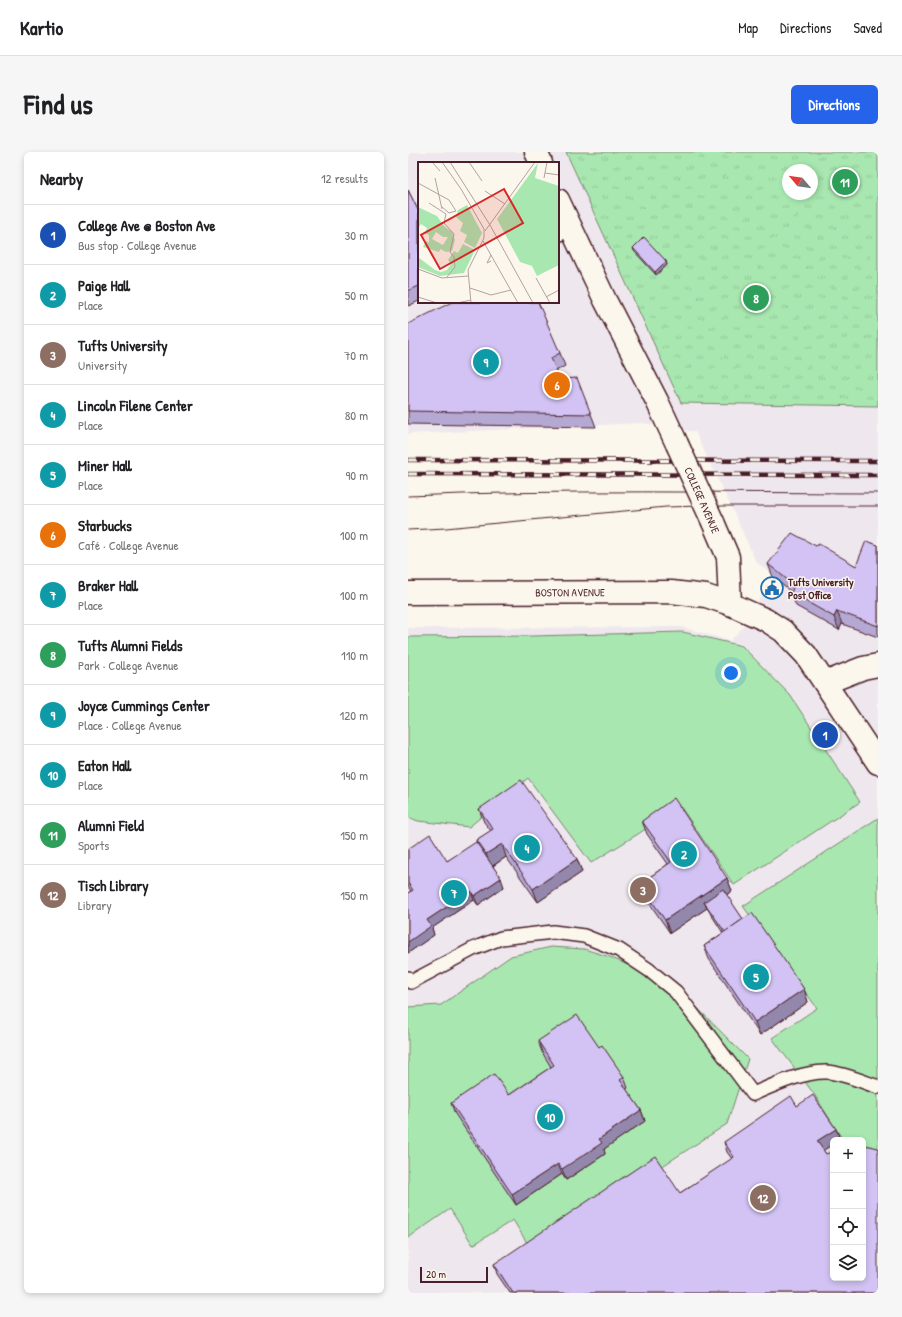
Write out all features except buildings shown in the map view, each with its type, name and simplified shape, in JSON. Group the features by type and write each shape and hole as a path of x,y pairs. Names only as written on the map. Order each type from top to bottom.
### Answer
{"main road":[{"path":"536,152 541,162"},
{"name":"COLLEGE AVENUE","path":"559,204 565,231 605,300 656,401 728,557 730,604"},
{"name":"BOSTON AVENUE","path":"408,593 671,592 706,596 730,604"},
{"path":"730,604 766,620 783,631 806,655 878,763"},
{"path":"824,684 863,668 878,665"}],"lane":[{"path":"408,978 411,982 473,949 500,938 553,932 584,936 619,950 650,970 676,992 753,1094 799,1076 827,1072 855,1078 878,1087"}],"shaded area":[{"path":"408,152 878,152 878,1293 408,1293 408,628 682,627 730,641 744,626 773,575 756,562 695,432 642,423 408,434"}],"green space":[{"path":"566,152 878,152 878,406 681,403"},
{"path":"683,632 742,646 790,695 860,802 734,885 680,806 591,863 528,778 469,827 418,821 408,817 408,637 532,636"},
{"path":"878,818 878,1152 866,1153 866,1137 841,1137 814,1094 772,1038 817,1008 743,906"},
{"path":"551,947 584,949 610,957 643,972 655,965 748,1059 727,1124 532,1251 513,1220 473,1245 450,1209 408,1238 408,1007 441,1005 511,956","holes":["557,1076 628,1088 624,1090 603,1149 605,1154 566,1180 562,1174 516,1205 512,1106"]}],"tram line":[{"path":"408,496 584,492 878,493"},
{"path":"408,530 446,528 666,507 878,506"}],"railway":[{"path":"408,460 878,461"},
{"path":"408,474 878,475"}],"place":[{"name":"Alumni Field","path":"845,182"},
{"name":"Tufts Alumni Fields","path":"756,298"},
{"name":"Joyce Cummings Center","path":"486,362"},
{"name":"Starbucks","path":"557,385"},
{"name":"Tufts University Post Office","path":"772,588"},
{"name":"College Ave @ Boston Ave","path":"825,735"},
{"name":"Lincoln Filene Center","path":"527,848"},
{"name":"Paige Hall","path":"684,854"},
{"name":"Tufts University","path":"643,890"},
{"name":"Braker Hall","path":"454,893"},
{"name":"Miner Hall","path":"756,977"},
{"name":"Eaton Hall","path":"550,1117"},
{"name":"Tisch Library","path":"763,1198"}]}
